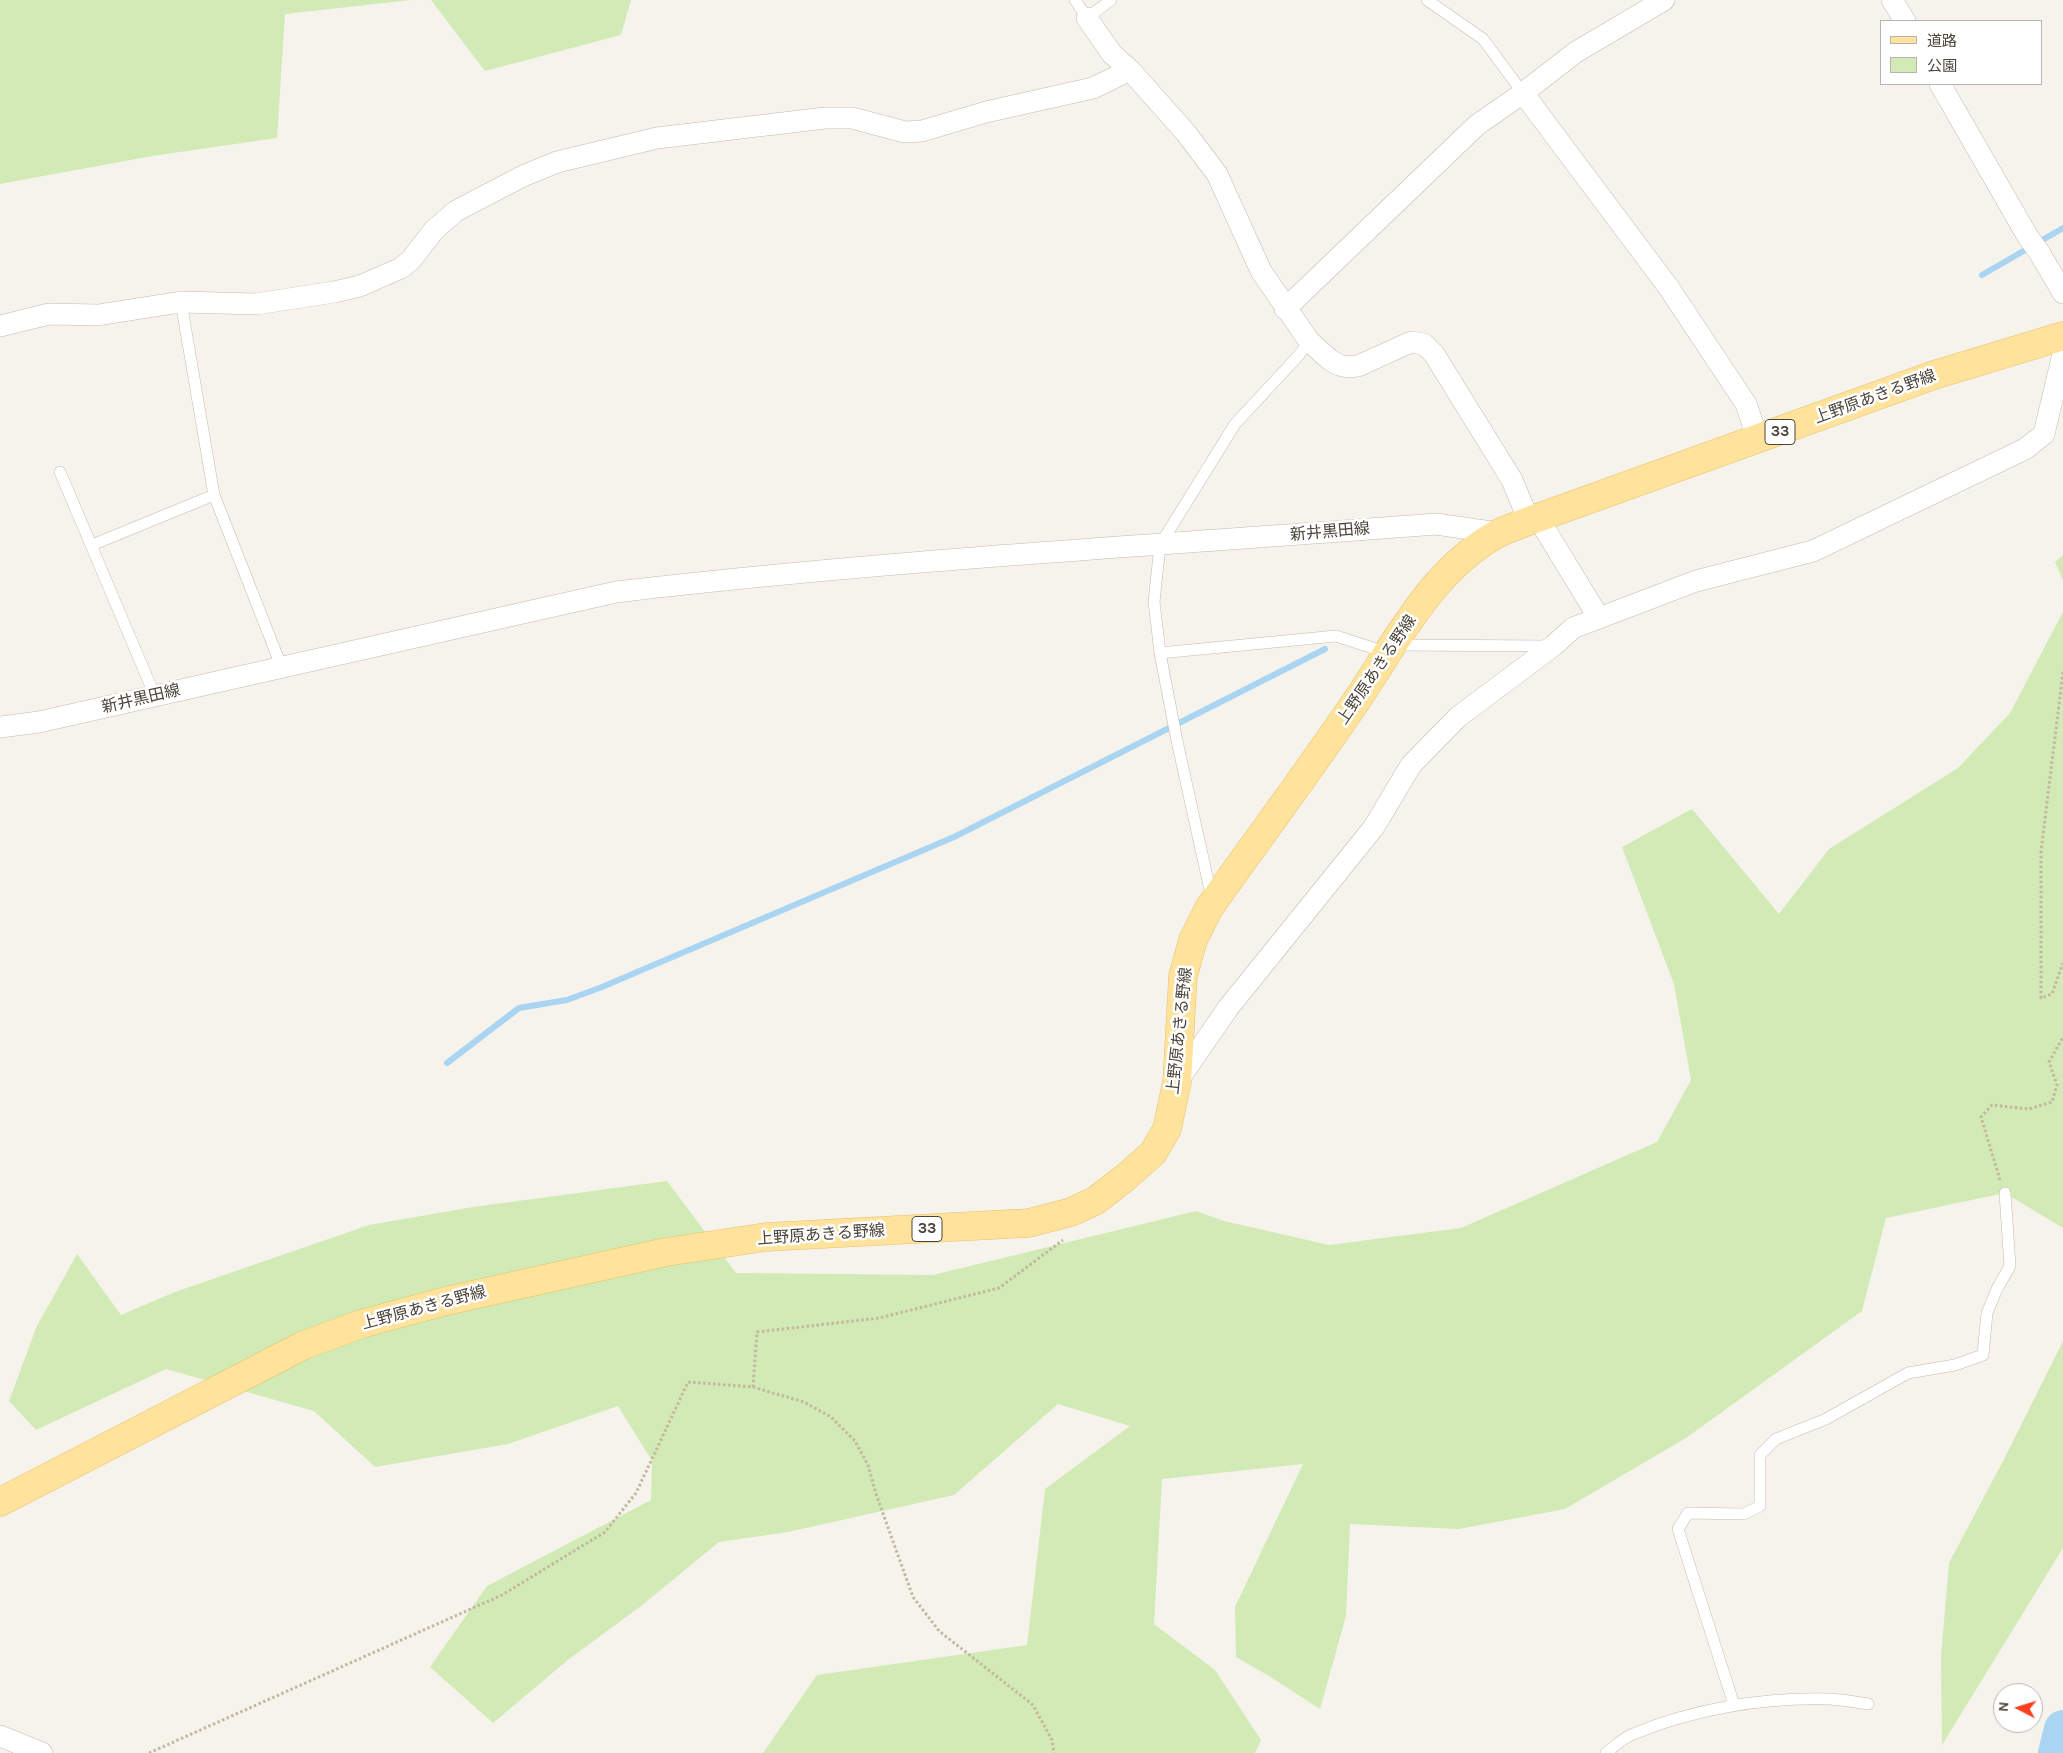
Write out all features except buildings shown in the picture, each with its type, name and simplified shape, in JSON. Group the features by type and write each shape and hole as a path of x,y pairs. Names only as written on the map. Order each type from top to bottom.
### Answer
{"main road":[{"name":"上野原あきる野線","path":"0,1502 304,1345 361,1324 446,1301 666,1252 757,1239 1029,1223 1071,1212 1095,1201 1153,1153 1167,1129 1177,1082 1183,976 1193,940 1213,903 1349,712 1426,598 1449,571 1498,533 1934,375 2063,336"}],"street":[{"path":"1285,309 1477,125 1523,93 1576,52 1664,0"},
{"path":"1892,0 1903,20"},
{"path":"1087,18 1112,54 1130,70 1186,133 1217,174 1261,271 1285,309 1309,341 1330,360 1348,367 1358,366 1391,349 1411,342 1424,344 1434,354 1512,480 1534,520 1599,618"},
{"path":"0,326 49,314 98,315 181,302 256,304 334,292 360,286 401,268 411,260 434,230 456,211 523,176 557,162 657,138 825,118 852,118 906,132 922,131 986,112 1093,88 1130,70"},
{"path":"1941,85 2063,293"},
{"path":"1523,93 1669,288 1746,404 1758,440"},
{"path":"1177,1082 1228,1008 1374,827 1411,765 1458,717 1553,646 1573,628 1696,581 1813,551 2025,449 2044,434 2063,354"},
{"name":"新井黒田線","path":"0,728 39,722 616,592 713,580 932,561 1160,546 1436,524 1498,533"},
{"path":"0,1736 42,1753"}],"lane":[{"path":"1075,0 1087,18 1111,0"},
{"path":"1427,0 1483,40 1523,93"},
{"path":"181,302 214,495 282,668"},
{"path":"1213,903 1177,741 1160,653 1154,602 1160,546 1235,424 1299,355 1309,341"},
{"path":"60,472 155,696"},
{"path":"92,545 214,495"},
{"path":"1160,653 1336,636 1391,649 1553,646"},
{"path":"1734,1705 1678,1529 1688,1513 1744,1514 1760,1506 1760,1455 1776,1439 1826,1419 1908,1373 1955,1365 1983,1355 1987,1313 1997,1289 2010,1266 2005,1193"},
{"path":"1606,1753 1630,1736 1678,1720 1734,1705 1784,1700 1831,1699 1868,1704"}],"path":[{"path":"2063,672 2041,851 2041,998 2052,994 2063,963"},
{"path":"2005,1193 1981,1117 1992,1105 2029,1109 2052,1102 2057,1085 2049,1062 2063,1037"},
{"path":"753,1387 757,1332 879,1318 999,1288 1068,1236"},
{"path":"149,1753 502,1595 605,1532 636,1493 688,1382 753,1387 804,1402 831,1417 855,1441 868,1465 876,1494 913,1597 939,1631 1033,1705 1052,1740 1054,1753"}],"green space":[{"path":"0,0 411,0 285,14 277,138 152,156 0,184"},
{"path":"431,0 631,0 621,35 485,71"},
{"path":"2063,555 2063,581 2055,562"},
{"path":"2063,612 2063,1228 2005,1193 1886,1218 1862,1311 1686,1438 1565,1509 1459,1529 1350,1524 1346,1616 1320,1709 1236,1657 1235,1607 1303,1464 1162,1479 1154,1624 1215,1670 1261,1740 1255,1753 763,1753 817,1675 1027,1645 1045,1489 1130,1426 1058,1404 954,1495 788,1532 719,1542 641,1606 569,1659 493,1723 430,1667 487,1586 651,1500 652,1461 618,1406 508,1444 375,1467 314,1411 166,1369 36,1430 9,1401 36,1328 77,1254 121,1315 175,1292 369,1225 473,1207 667,1181 736,1273 933,1275 1196,1211 1224,1221 1329,1245 1461,1228 1657,1142 1691,1080 1674,984 1622,847 1692,809 1779,914 1829,849 1958,768 2010,713"},
{"path":"2063,1341 2063,1548 1942,1745 1941,1656 1949,1563"}],"waterway":[{"path":"1982,275 2063,228"},
{"path":"447,1063 519,1008 567,1000 602,987 954,837 1325,649"},
{"path":"2057,1753 2063,1729"}]}
